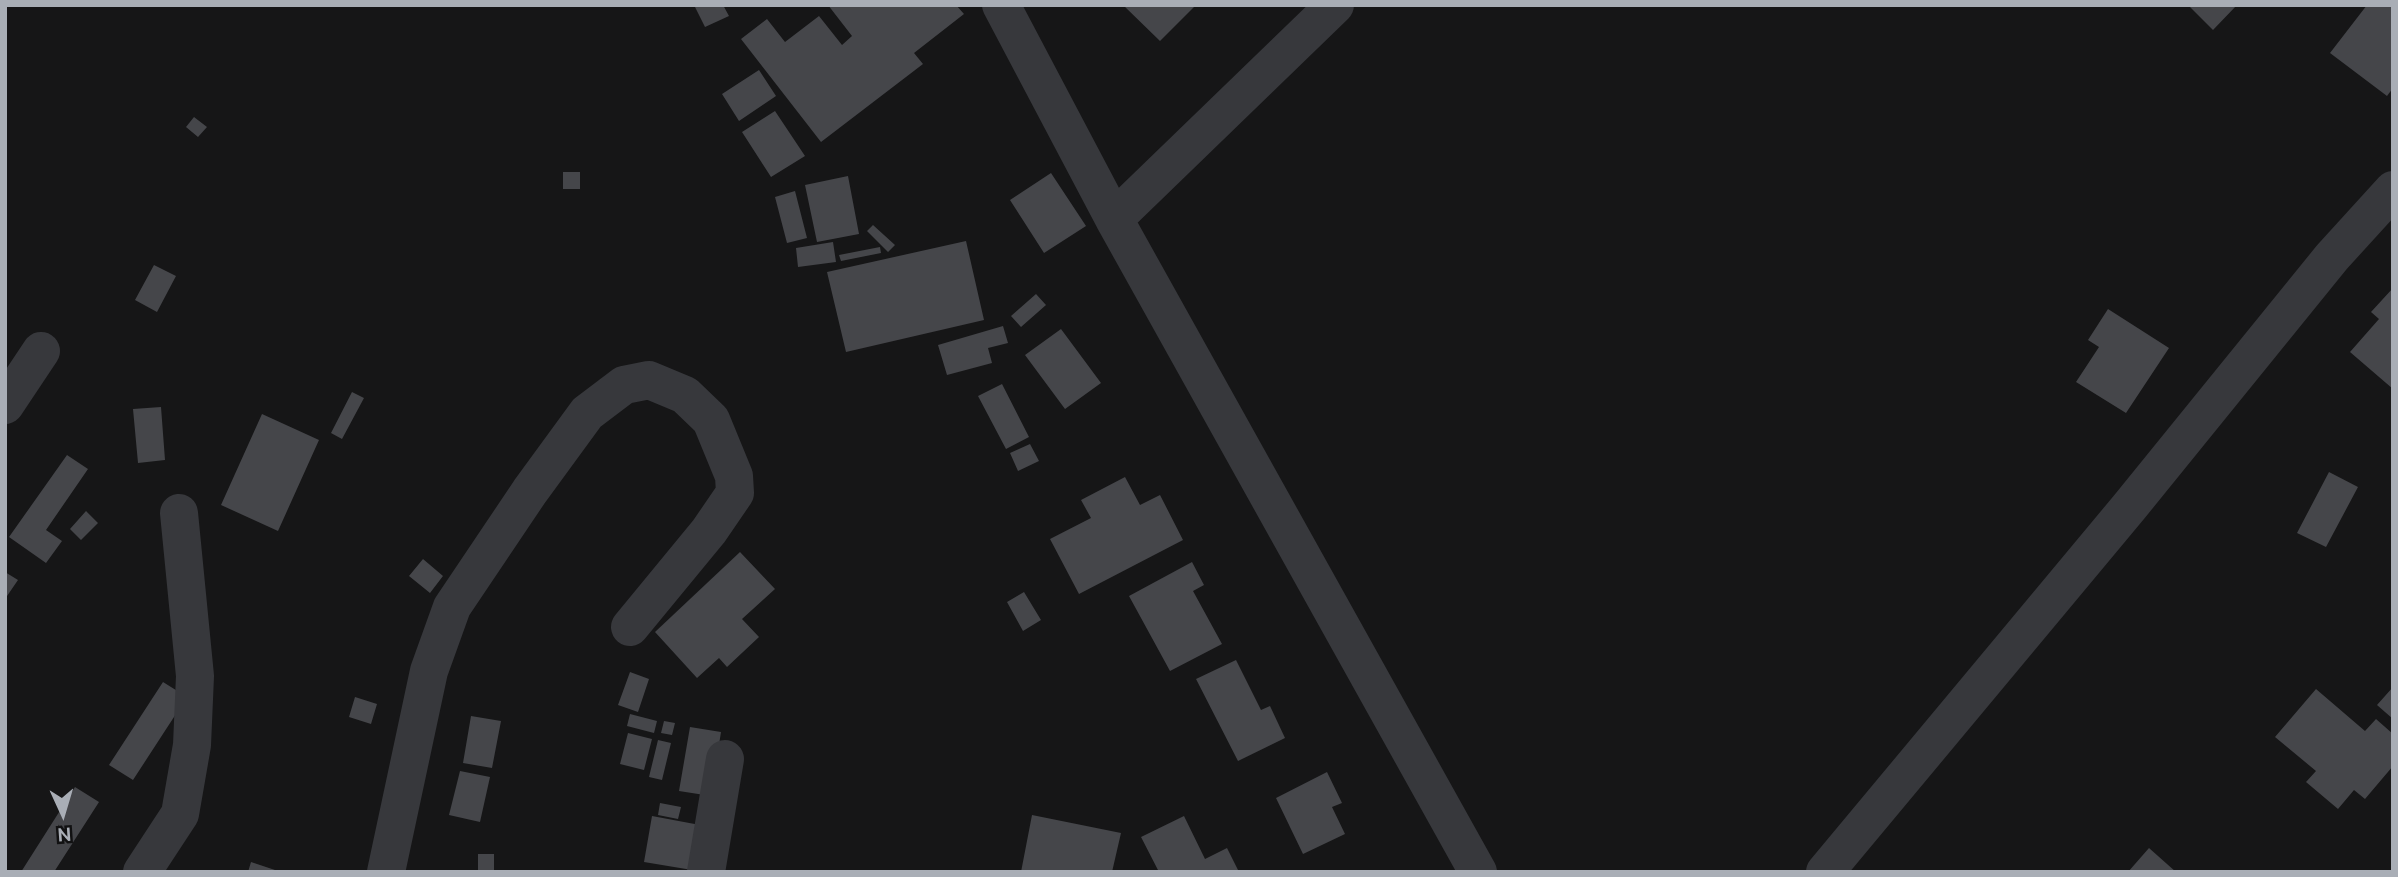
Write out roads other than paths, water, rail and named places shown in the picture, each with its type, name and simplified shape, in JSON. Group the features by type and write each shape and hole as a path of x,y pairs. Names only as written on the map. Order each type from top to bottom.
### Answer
{"street":[{"path":"1001,5 1114,219 1478,872"},
{"path":"1114,219 1335,5"},
{"path":"1825,872 2130,506 2332,257 2393,190"},
{"path":"5,405 41,351"},
{"path":"386,872 429,671 452,607 530,491 587,413 624,385 649,380 685,395 711,420 734,476 735,494 709,531 630,627"},
{"path":"142,872 180,814 192,746 195,676 180,513"},
{"path":"706,872 724,758"}]}
